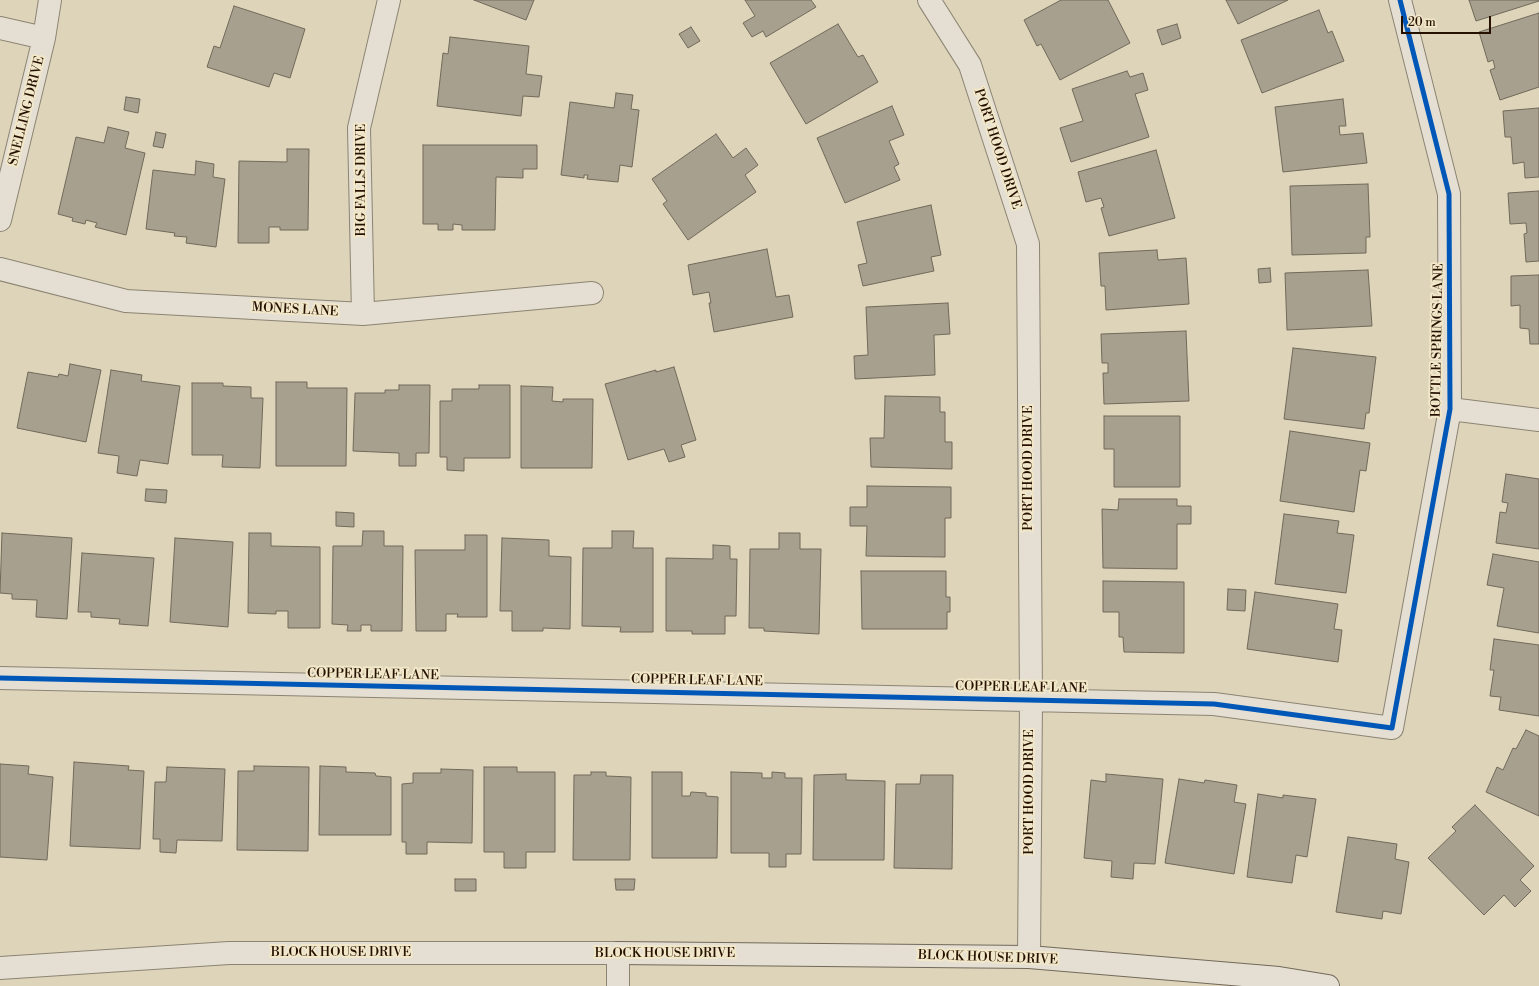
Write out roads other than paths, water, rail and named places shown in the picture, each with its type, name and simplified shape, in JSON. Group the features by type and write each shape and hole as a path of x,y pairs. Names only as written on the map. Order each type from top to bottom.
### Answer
{"street":[{"name":"SNELLING DRIVE","path":"0,220 44,38 50,0"},
{"name":"BIG FALLS DRIVE","path":"363,314 359,128 389,0"},
{"name":"PORT HOOD DRIVE","path":"929,0 970,65 1028,244 1031,699 1029,957"},
{"name":"BOTTLE SPRINGS LANE","path":"1392,728 1450,409 1449,194 1400,0"},
{"path":"0,28 44,38"},
{"name":"MONES LANE","path":"0,269 126,301 363,314 592,293"},
{"path":"1450,409 1539,420"},
{"name":"COPPER LEAF LANE","path":"0,678 1214,704 1392,728"},
{"name":"BLOCK HOUSE DRIVE","path":"0,968 229,953 618,953 1029,957 1280,978 1328,986"},
{"path":"618,953 618,986"}]}
